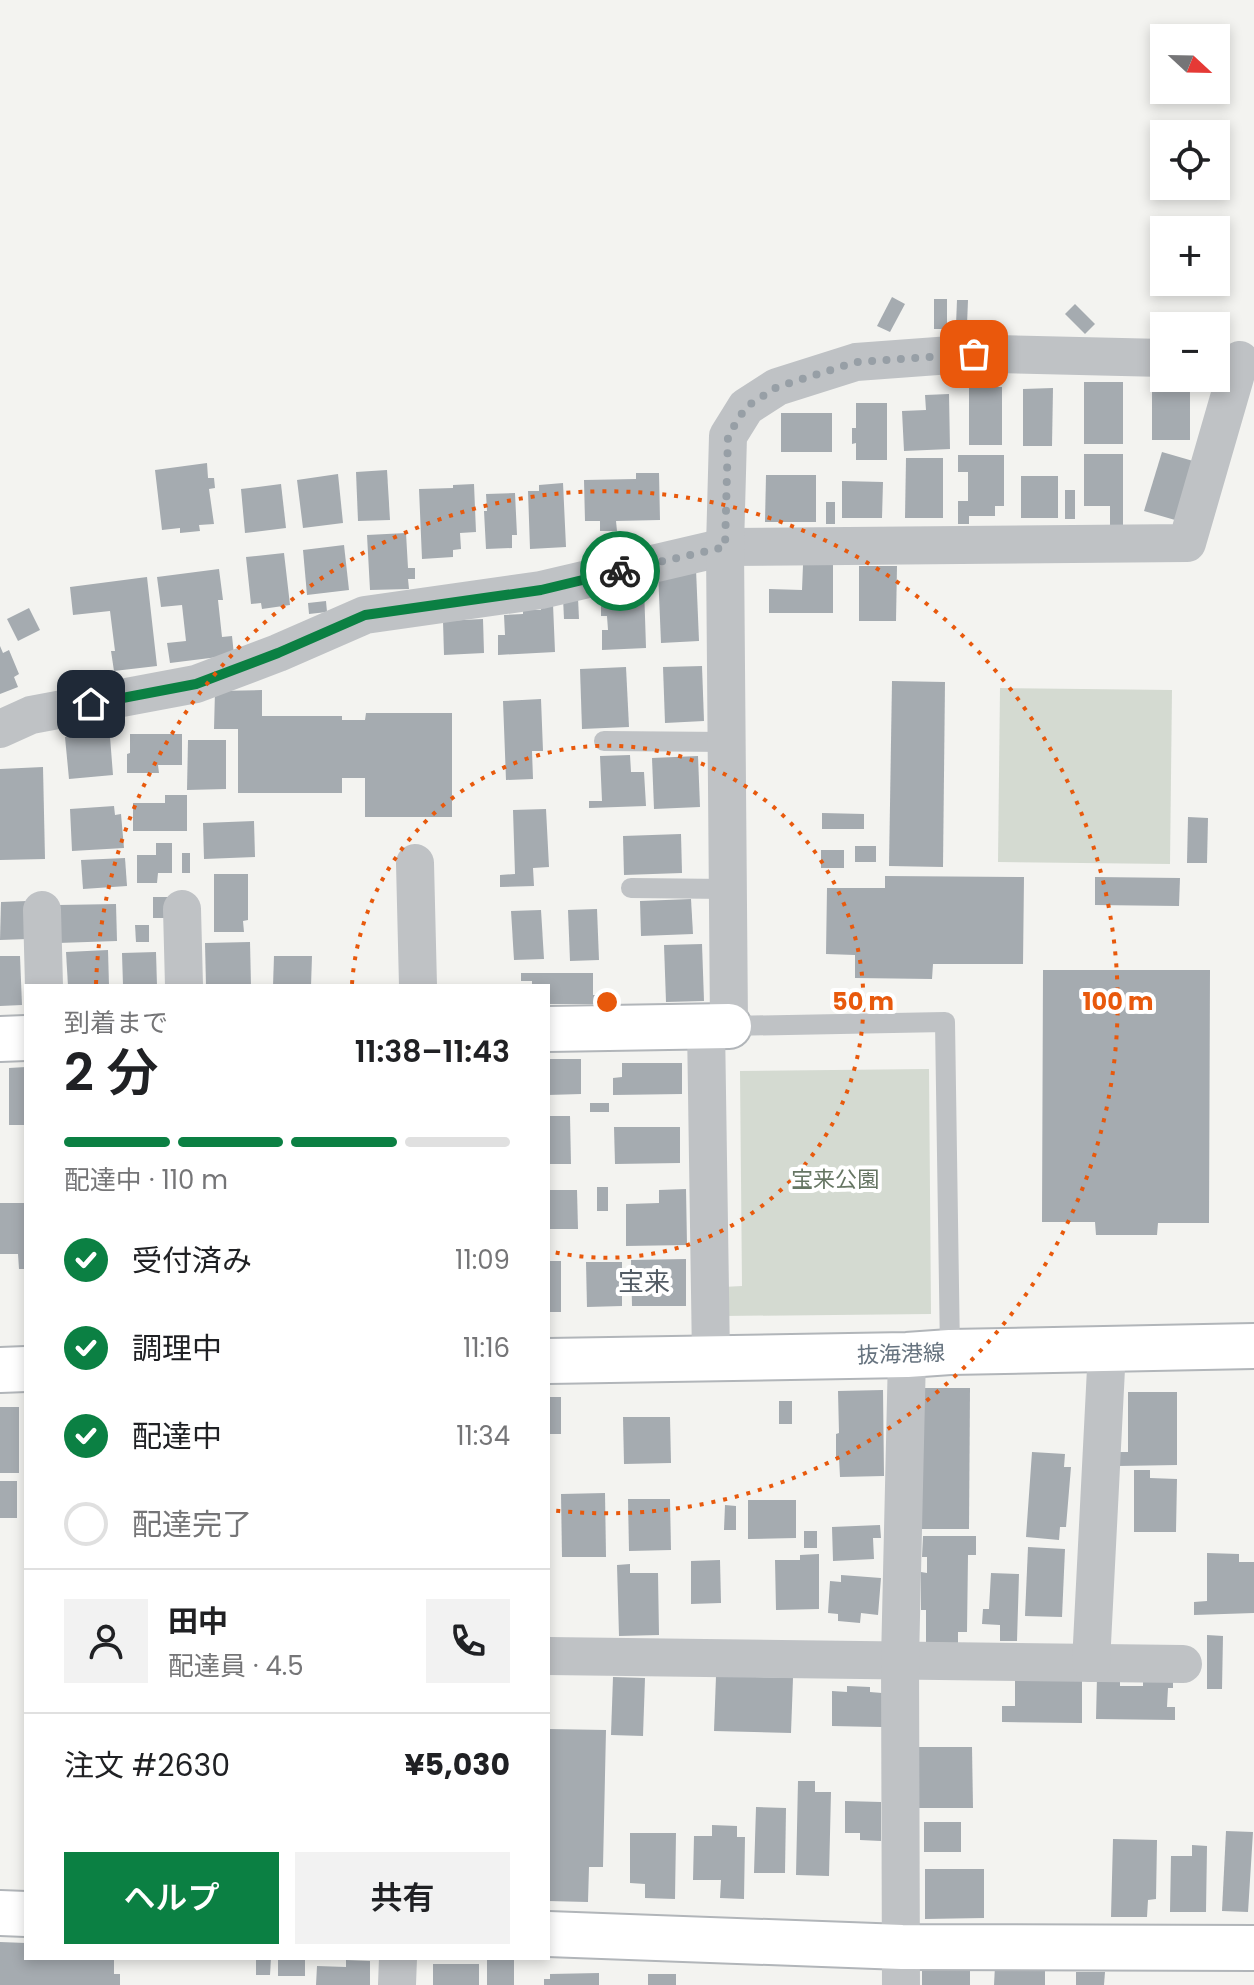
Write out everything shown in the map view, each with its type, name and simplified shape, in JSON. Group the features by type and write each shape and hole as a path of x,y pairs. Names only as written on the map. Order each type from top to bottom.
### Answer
{"street":[{"path":"711,1358 718,1026 728,889 725,547 728,436 746,407 777,387 856,362 996,354 1150,358"},
{"path":"0,729 31,715 196,684 365,615 541,590 725,547 1187,543 1237,360"},
{"path":"415,863 418,984"},
{"path":"182,909 184,984"},
{"path":"42,910 44,984"},
{"path":"550,1029 718,1026"},
{"path":"0,1039 24,1038"},
{"name":"抜海港線","path":"550,1361 1254,1346"},
{"path":"1091,1663 1107,1349"},
{"path":"902,1966 900,1661 907,1355"},
{"path":"0,1370 24,1369"},
{"path":"550,1656 1183,1664"},
{"path":"0,1913 24,1914"},
{"path":"550,1934 902,1966 1254,1948"},
{"path":"397,1985 398,1960"}],"lane":[{"path":"604,741 727,742"},
{"path":"631,888 728,889"},
{"path":"718,1026 945,1022 950,1352"}],"green space":[{"path":"1000,688 1172,690 1170,864 998,862"},
{"name":"宝来公園","path":"929,1069 931,1314 723,1316 723,1287 742,1286 740,1071"}],"building":[{"path":"892,297 905,304 890,332 877,326"},
{"path":"934,299 947,299 947,329 934,329"},
{"path":"957,300 968,300 967,325 956,325"},
{"path":"1075,304 1095,324 1085,334 1065,314"},
{"path":"1084,382 1123,382 1123,444 1084,444"},
{"path":"969,387 1002,387 1002,445 969,445"},
{"path":"1053,388 1052,446 1023,446 1023,389"},
{"path":"1152,392 1190,392 1190,440 1152,440"},
{"path":"949,394 950,449 904,451 902,411 926,410 925,395"},
{"path":"856,403 887,403 887,460 856,460 852,428 856,428"},
{"path":"781,413 832,413 832,452 781,452"},
{"path":"1162,452 1200,463 1182,522 1144,511"},
{"path":"1084,454 1123,454 1123,525 1110,525 1110,506 1084,506"},
{"path":"958,455 1004,455 1004,506 995,506 995,516 969,516 969,524 958,524 958,501 968,501 968,472 958,472"},
{"path":"906,458 943,458 943,518 905,518"},
{"path":"207,463 208,478 214,478 215,488 209,489 214,524 199,525 200,531 180,533 180,528 162,530 155,470"},
{"path":"387,470 390,520 358,521 356,472"},
{"path":"636,473 659,473 660,520 616,521 617,531 600,531 600,521 585,521 584,480 636,479"},
{"path":"338,474 343,523 303,528 297,480"},
{"path":"766,475 816,475 816,522 765,522"},
{"path":"1021,476 1058,476 1058,518 1021,518"},
{"path":"842,481 883,482 882,518 842,518"},
{"path":"563,483 566,547 530,549 528,491 539,491 539,485"},
{"path":"281,484 286,528 245,533 241,489"},
{"path":"474,484 476,532 460,533 461,549 453,550 453,557 422,559 419,489"},
{"path":"1065,490 1075,490 1075,519 1065,519"},
{"path":"515,493 517,535 512,535 512,548 486,549 486,494"},
{"path":"826,502 835,502 835,524 826,524"},
{"path":"406,533 408,568 415,568 415,579 408,579 409,589 370,590 367,535"},
{"path":"344,545 349,590 307,595 303,550"},
{"path":"284,553 290,605 262,609 261,603 251,604 246,557"},
{"path":"803,565 833,565 833,613 769,613 769,589 802,590"},
{"path":"859,566 897,566 896,621 859,621"},
{"path":"219,569 223,600 218,600 222,637 232,636 234,655 170,663 167,643 186,641 182,605 161,607 157,577"},
{"path":"696,569 699,641 661,643 658,571"},
{"path":"147,577 157,666 114,671 110,611 73,615 70,587"},
{"path":"644,586 646,648 602,650 602,630 608,630 607,616 601,616 601,588"},
{"path":"563,598 578,598 579,619 564,619"},
{"path":"326,601 327,612 309,614 308,603"},
{"path":"553,604 555,652 498,655 498,635 505,635 504,615 523,614 523,610 541,610 540,605"},
{"path":"29,608 40,630 18,641 7,619"},
{"path":"483,619 484,653 444,655 443,621"},
{"path":"0,646 3,653 9,650 19,674 14,677 18,687 0,694"},
{"path":"702,666 704,721 665,723 663,667"},
{"path":"626,667 629,727 582,729 580,669"},
{"path":"892,681 945,682 943,867 889,866"},
{"path":"262,690 262,716 342,716 342,720 365,720 366,713 452,713 452,817 365,817 365,778 342,778 342,793 238,793 238,729 214,729 215,691"},
{"path":"541,699 543,751 532,751 533,779 506,780 503,701"},
{"path":"109,724 113,775 69,779 65,737 99,734 99,725"},
{"path":"130,734 182,734 182,765 158,765 159,773 127,773"},
{"path":"188,740 226,740 226,789 187,790"},
{"path":"630,755 631,772 644,772 646,806 589,808 589,801 602,801 600,756"},
{"path":"698,756 700,807 654,809 652,758"},
{"path":"43,767 45,859 0,860 0,769"},
{"path":"165,795 187,795 187,831 133,831 133,803 165,803"},
{"path":"114,806 115,815 121,814 124,848 72,851 70,809"},
{"path":"546,809 549,867 533,868 534,886 500,887 500,875 515,874 513,810"},
{"path":"822,813 864,814 864,829 822,829"},
{"path":"1188,817 1208,818 1207,863 1187,863"},
{"path":"254,821 255,857 204,859 203,823"},
{"path":"681,834 682,873 624,875 623,836"},
{"path":"156,843 172,843 172,873 158,873 157,883 137,883 137,855 156,855"},
{"path":"855,846 876,846 876,862 855,862"},
{"path":"821,850 844,850 844,868 821,868"},
{"path":"182,853 190,853 190,873 182,873"},
{"path":"125,858 127,886 83,889 81,860"},
{"path":"214,874 248,874 248,920 243,921 244,932 214,932"},
{"path":"885,876 1024,877 1023,964 933,964 932,979 855,978 855,955 826,954 827,888 885,888"},
{"path":"1095,877 1180,878 1179,906 1095,905"},
{"path":"153,897 172,897 173,918 153,918"},
{"path":"691,899 693,934 641,936 640,901"},
{"path":"27,901 28,939 0,940 1,902"},
{"path":"116,904 117,941 58,943 58,905"},
{"path":"597,909 599,960 570,961 568,910"},
{"path":"541,910 544,959 514,960 511,911"},
{"path":"135,925 149,925 149,942 136,942"},
{"path":"250,942 251,984 206,984 205,943"},
{"path":"702,944 704,1001 666,1002 664,945"},
{"path":"108,950 109,984 68,984 66,952"},
{"path":"156,952 157,984 123,984 122,953"},
{"path":"0,956 20,956 22,1005 0,1006"},
{"path":"274,956 312,956 311,984 273,984"},
{"path":"1043,970 1210,970 1209,1223 1158,1223 1157,1235 1096,1235 1095,1222 1042,1222"},
{"path":"521,973 593,973 593,995 599,995 599,1004 550,1004 550,984 521,981"},
{"path":"550,1059 581,1059 581,1094 550,1095"},
{"path":"622,1063 682,1063 682,1094 613,1095 613,1078 622,1077"},
{"path":"24,1067 24,1125 9,1125 9,1068"},
{"path":"590,1103 609,1103 609,1112 590,1112"},
{"path":"550,1116 570,1116 571,1164 550,1164"},
{"path":"614,1127 680,1127 680,1163 615,1164"},
{"path":"597,1187 608,1187 608,1211 597,1211"},
{"path":"686,1189 687,1245 626,1246 626,1204 659,1203 659,1190"},
{"path":"550,1190 577,1190 578,1229 550,1229"},
{"path":"0,1203 24,1203 24,1269 19,1269 18,1254 0,1254"},
{"path":"686,1259 686,1306 632,1306 631,1260"},
{"path":"550,1261 561,1261 561,1312 550,1312"},
{"path":"586,1262 622,1262 622,1306 587,1307"},
{"path":"920,1388 970,1388 969,1529 919,1529"},
{"path":"883,1390 884,1476 840,1477 839,1458 836,1458 838,1391"},
{"path":"1128,1392 1177,1392 1177,1465 1118,1466 1118,1452 1128,1452"},
{"path":"550,1397 561,1397 561,1434 550,1434"},
{"path":"779,1401 792,1401 792,1424 779,1424"},
{"path":"0,1407 19,1407 19,1473 0,1473"},
{"path":"623,1417 670,1417 671,1463 624,1464"},
{"path":"1032,1452 1065,1454 1064,1467 1071,1467 1066,1527 1060,1527 1059,1540 1026,1537"},
{"path":"1134,1470 1150,1470 1150,1478 1177,1479 1176,1532 1134,1532"},
{"path":"0,1481 17,1481 17,1518 0,1518"},
{"path":"605,1493 606,1557 562,1557 561,1494"},
{"path":"628,1499 670,1499 671,1550 629,1551"},
{"path":"748,1500 796,1500 796,1538 748,1539"},
{"path":"725,1505 736,1506 736,1530 724,1530"},
{"path":"880,1525 881,1538 873,1538 874,1559 833,1561 832,1527"},
{"path":"804,1531 817,1531 817,1548 804,1548"},
{"path":"923,1536 976,1536 976,1555 968,1555 967,1632 958,1632 958,1645 926,1645 926,1610 921,1610 921,1572 927,1573 927,1557 922,1557"},
{"path":"1028,1547 1065,1549 1062,1617 1025,1616"},
{"path":"1207,1553 1239,1554 1239,1562 1254,1562 1254,1613 1194,1615 1194,1602 1207,1601"},
{"path":"819,1554 819,1609 776,1610 775,1560 800,1560 800,1555"},
{"path":"720,1560 721,1603 691,1604 691,1561"},
{"path":"630,1564 630,1573 658,1573 659,1635 619,1636 617,1565"},
{"path":"991,1573 1019,1574 1017,1641 1000,1641 1000,1625 982,1624 983,1609 989,1609"},
{"path":"841,1575 881,1578 878,1615 861,1613 860,1623 838,1621 838,1614 828,1613 830,1581 841,1582"},
{"path":"1207,1635 1223,1636 1222,1689 1207,1689"},
{"path":"1173,1675 1173,1688 1168,1688 1167,1707 1175,1707 1175,1720 1096,1719 1097,1676 1120,1676 1120,1686 1143,1686 1143,1676"},
{"path":"716,1676 793,1678 791,1733 714,1731"},
{"path":"613,1677 645,1678 643,1736 611,1735"},
{"path":"1015,1678 1082,1679 1082,1723 1002,1722 1002,1706 1015,1706"},
{"path":"847,1686 870,1687 870,1692 882,1693 882,1727 832,1726 832,1691 847,1692"},
{"path":"550,1729 606,1730 603,1867 589,1867 588,1902 550,1901"},
{"path":"919,1747 972,1747 973,1808 919,1808"},
{"path":"798,1781 815,1781 815,1792 831,1792 829,1876 796,1875"},
{"path":"845,1801 881,1802 881,1841 860,1840 860,1833 845,1833"},
{"path":"756,1807 786,1808 785,1873 754,1873"},
{"path":"924,1822 961,1822 961,1852 924,1852"},
{"path":"712,1825 737,1826 737,1837 745,1837 744,1899 720,1898 721,1880 693,1880 694,1836 712,1836"},
{"path":"1226,1831 1253,1832 1248,1912 1222,1911"},
{"path":"630,1833 676,1833 675,1899 645,1898 645,1884 630,1883"},
{"path":"1113,1839 1157,1840 1156,1899 1148,1900 1147,1917 1111,1917"},
{"path":"1192,1845 1207,1846 1206,1912 1170,1912 1171,1856 1192,1856"},
{"path":"925,1869 984,1869 984,1918 925,1919"},
{"path":"0,1942 24,1943 24,1960 114,1960 114,1974 120,1974 120,1985 0,1985"},
{"path":"256,1960 271,1960 270,1975 256,1975"},
{"path":"278,1960 305,1960 305,1976 278,1976"},
{"path":"346,1960 370,1961 370,1985 316,1985 317,1966 346,1967"},
{"path":"487,1960 514,1960 514,1985 487,1985"},
{"path":"433,1964 479,1964 479,1985 433,1985"},
{"path":"995,1966 1045,1967 1045,1985 994,1985"},
{"path":"922,1967 970,1968 970,1985 922,1985"},
{"path":"1076,1972 1105,1972 1104,1985 1076,1985"},
{"path":"599,1973 599,1985 544,1985 544,1979 550,1979 550,1974"},
{"path":"648,1974 676,1974 676,1985 648,1985"}],"way so far":[{"path":"620,571 725,547 728,436 746,407 777,387 856,362 974,354"}],"district":[{"name":"宝来","path":"644,1282"}],"route":[{"path":"91,704 196,684 365,615 541,590 620,571"}]}
